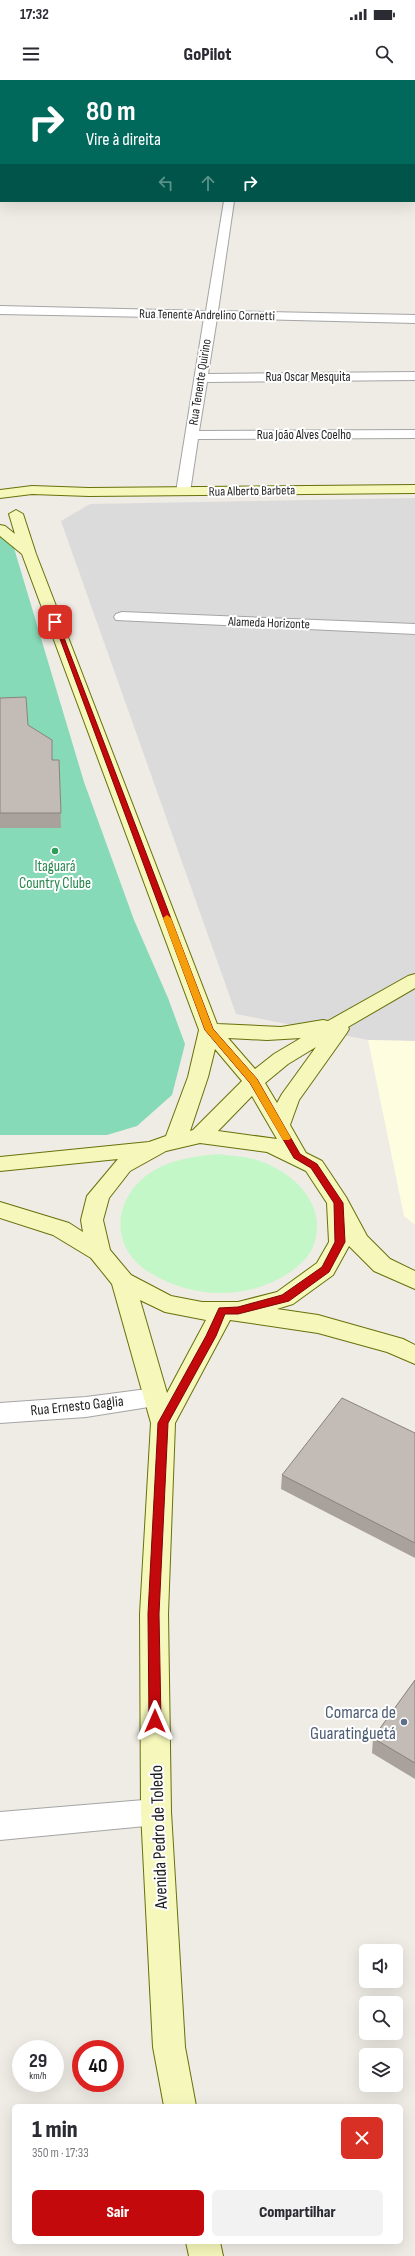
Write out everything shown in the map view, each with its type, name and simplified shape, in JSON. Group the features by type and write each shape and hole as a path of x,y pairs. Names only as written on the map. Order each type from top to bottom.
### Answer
{"main road":[{"name":"Rua Alberto Barbeta","path":"89,492 415,489"},
{"path":"0,494 32,490 89,492"},
{"path":"0,518 59,496 89,492"},
{"path":"0,494 13,497 22,504 25,509 29,554 210,1030 254,1081 297,1156"},
{"path":"0,528 29,554"},
{"path":"200,1136 254,1081 281,1059 348,1018 415,980"},
{"path":"210,1030 259,1035 301,1032 348,1018"},
{"path":"279,1125 289,1099 311,1066 348,1018"},
{"path":"99,1252 92,1220 98,1196 122,1166 168,1144 198,1077 210,1030"},
{"path":"0,1164 89,1156 168,1144 200,1136 214,1136 271,1145 297,1156 314,1166 338,1203 358,1241 382,1265 415,1282"},
{"path":"0,1210 62,1229 99,1252 123,1282 165,1303 202,1311 230,1310 285,1298 325,1269 340,1242 338,1203"},
{"name":"Avenida Pedro de Toledo","path":"123,1282 137,1325 159,1410 154,1614 156,1812 170,2047 180,2104"},
{"path":"230,1310 318,1324 394,1345 415,1355"},
{"name":"Avenida Pedro de Toledo","path":"159,1410 230,1310"},
{"path":"203,2244 206,2256"}],"street":[{"name":"Rua Tenente Quirino","path":"183,492 229,202"},
{"name":"Rua Tenente Andrelino Cornetti","path":"0,310 415,319"},
{"name":"Rua Oscar Mesquita","path":"201,378 415,376"},
{"name":"Rua João Alves Coelho","path":"192,435 415,434"},
{"name":"Alameda Horizonte","path":"122,617 415,629"},
{"name":"Rua Ernesto Gaglia","path":"0,1413 86,1407 159,1410"},
{"path":"0,1826 156,1812"}],"shaded area":[{"path":"415,498 415,1041 368,1040 236,1014 61,521 90,504"},
{"path":"368,1040 415,1041 415,1225 404,1216"}],"green space":[{"name":"Itaguará Country Clube","path":"0,535 11,538 84,782 134,920 168,998 185,1044 172,1095 137,1126 107,1135 0,1135"},
{"path":"219,1154 249,1158 264,1163 279,1170 292,1179 303,1190 312,1203 316,1217 317,1233 312,1249 307,1257 292,1271 284,1276 268,1284 251,1289 235,1292 201,1292 168,1282 152,1274 137,1262 127,1249 121,1234 121,1219 125,1204 133,1189 144,1177 160,1167 174,1161"}],"building":[{"path":"26,697 28,725 52,740 52,760 59,760 61,813 0,813 0,698"},
{"path":"342,1398 415,1433 415,1543 282,1475"},
{"name":"Comarca de Guaratinguetá","path":"415,1680 415,1763 373,1738"}],"slow traffic":[{"path":"167,918 210,1030 254,1081 286,1138"}],"place":[{"name":"Itaguará Country Clube","path":"55,851"},
{"name":"Comarca de Guaratinguetá","path":"404,1722"}],"route":[{"path":"55,622 210,1030 254,1081 297,1156 314,1166 338,1203 340,1242 325,1269 285,1298 238,1310 222,1310 211,1336 163,1423 154,1614 155,1721"}]}
